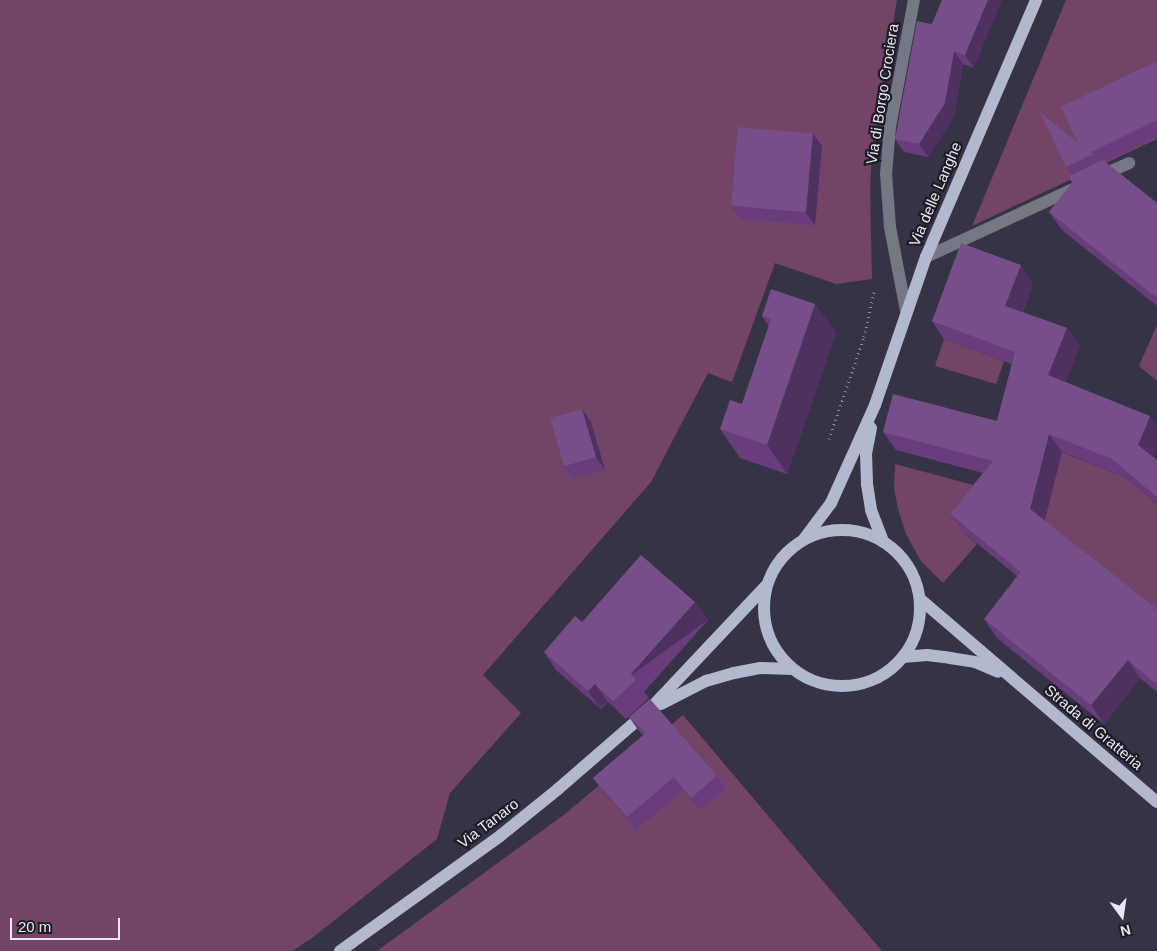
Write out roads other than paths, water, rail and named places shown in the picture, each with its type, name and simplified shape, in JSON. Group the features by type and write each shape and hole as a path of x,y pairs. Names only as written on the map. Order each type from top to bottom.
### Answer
{"main road":[{"name":"Via delle Langhe","path":"804,539 833,530 864,532 891,546 911,570 920,599 917,630 903,657 880,676 850,686 820,683 792,669 773,646 764,616 766,586 781,559 804,539 831,503 875,405 926,257 1036,0"},
{"name":"Via delle Langhe","path":"875,405 866,454 867,484 871,510 883,542"},
{"name":"Via Tanaro","path":"340,951 500,836 648,712 766,586"},
{"name":"Strada di Gratteria","path":"920,599 1157,802"},
{"name":"Strada di Gratteria","path":"903,657 927,655 975,662 1010,677"},
{"name":"Via Tanaro","path":"648,712 706,681 760,668 792,669"}],"street":[{"name":"Via di Borgo Crociera","path":"906,311 890,227 886,174 890,127 914,0"},
{"path":"926,257 1129,163"}]}
